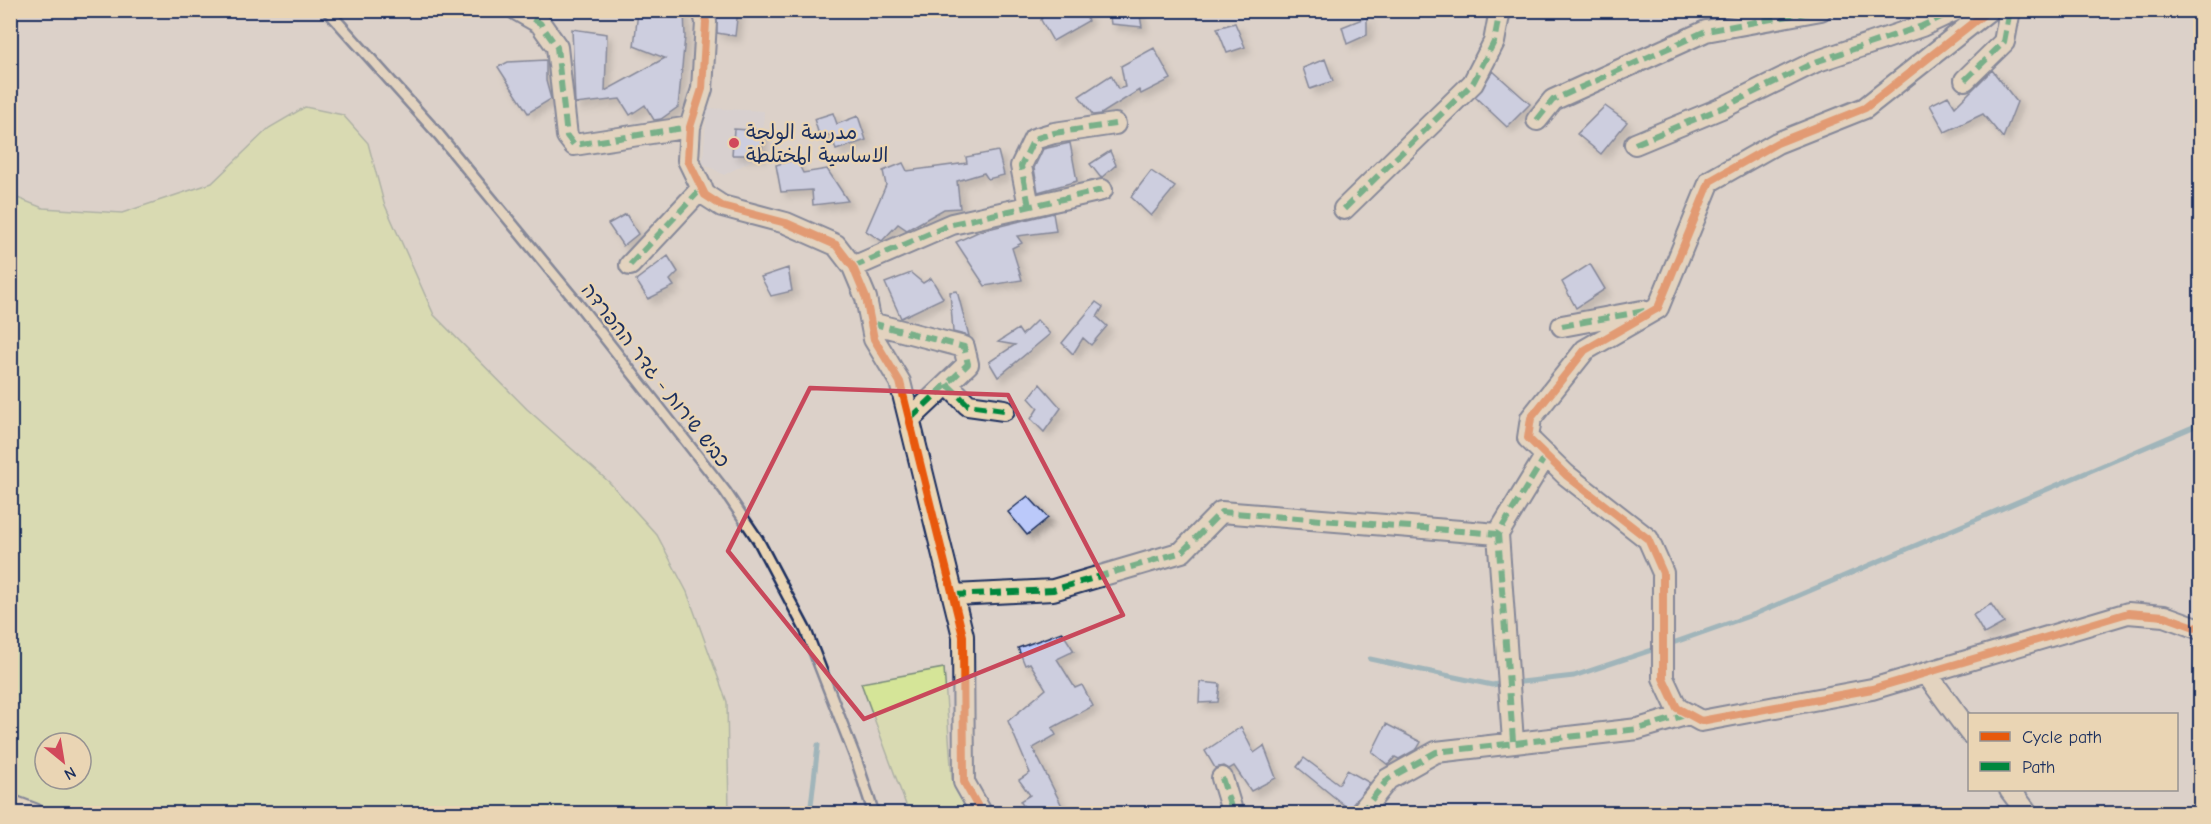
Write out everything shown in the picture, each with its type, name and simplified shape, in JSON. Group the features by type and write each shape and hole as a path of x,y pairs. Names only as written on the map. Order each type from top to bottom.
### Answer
{"street":[{"path":"517,10 540,23 557,47 567,136 574,145 690,127"},
{"path":"703,10 706,22 702,89 690,127 688,160 705,195 722,206 786,223 836,246 853,267 866,298 874,339 900,382 963,636 964,782 982,813"},
{"path":"1344,209 1473,83 1494,42 1500,10"},
{"path":"1536,120 1553,100 1706,31 1821,10"},
{"path":"1635,144 1724,108 1815,62 1922,26 1956,10"},
{"path":"1989,10 1865,108 1777,143 1710,182 1658,308 1585,350 1531,418 1528,438 1566,476 1648,539 1664,573 1663,678 1677,708 1701,721 1872,689 2128,613 2164,616 2200,629"},
{"path":"1965,80 2004,42 2010,10"},
{"path":"1029,207 1021,166 1034,139 1054,133 1115,124"},
{"path":"630,265 702,188"},
{"path":"853,267 952,224 1102,190"},
{"path":"1562,326 1658,308"},
{"path":"871,323 964,347 968,364 909,419"},
{"path":"947,384 968,405 1004,410"},
{"path":"1513,741 1498,534 1546,455"},
{"path":"954,595 1053,590 1182,552 1221,512 1498,534"},
{"path":"1926,673 1968,730"},
{"path":"1360,813 1388,779 1436,752 1513,741 1638,729 1689,714"},
{"path":"1222,778 1233,813"},
{"path":"2012,791 2028,813"},
{"path":"10,805 34,813"}],"lane":[{"name":"כביש שירות - גדר ההפרדה","path":"327,10 439,135 579,305 725,491 758,540 806,631 857,762 874,813"}],"highlighted area":[{"path":"810,388 1008,395 1123,615 864,719 728,551"}],"shaded area":[{"name":"مدرسة الولجة الاساسية المختلطة","path":"707,108 764,111 762,155 724,175 703,163"}],"green space":[{"path":"305,107 343,115 368,143 384,203 434,315 527,409 609,482 657,535 687,592 727,702 729,813 11,813 10,195 43,208 122,213 212,183 269,128"},
{"path":"944,668 952,779 970,813 909,813 861,683"}],"building":[{"path":"651,10 684,10 685,37 678,107 661,119 654,120 645,105 630,115 620,99 575,104 572,29 607,34 605,91 665,58 634,46 638,12 650,16"},
{"path":"716,10 738,10 735,36 717,33"},
{"path":"1046,10 1084,10 1088,21 1053,41 1041,20"},
{"path":"1109,10 1139,10 1142,27 1111,24"},
{"path":"1367,17 1367,35 1347,44 1342,27"},
{"path":"1235,23 1245,47 1227,53 1217,28"},
{"path":"1154,48 1171,79 1141,94 1139,90 1101,114 1093,115 1079,96 1111,75 1118,89 1125,87 1121,66"},
{"path":"1325,59 1333,81 1310,89 1303,68"},
{"path":"546,60 546,81 551,99 528,113 498,67 508,62"},
{"path":"1992,70 2017,102 2003,138 1983,114 1945,132 1930,105 1948,96 1955,107"},
{"path":"1493,71 1530,104 1507,127 1475,97"},
{"path":"1605,106 1627,122 1601,154 1577,134"},
{"path":"833,113 837,124 858,116 866,140 836,150 831,134 820,138 814,119"},
{"path":"734,129 763,131 762,155 732,155"},
{"path":"1070,143 1077,181 1038,192 1034,168 1043,149"},
{"path":"998,151 1004,175 988,179 984,173 957,181 960,208 944,209 907,230 898,224 882,241 866,231 886,185 883,171 903,163 907,171 967,163 966,157"},
{"path":"1110,151 1116,165 1101,178 1090,164"},
{"path":"796,159 803,173 827,169 848,201 813,205 812,190 781,192 776,165"},
{"path":"1151,171 1175,187 1151,216 1131,197"},
{"path":"1053,213 1056,231 1017,236 1022,243 1012,248 1022,280 985,286 956,242 980,231"},
{"path":"626,214 638,234 623,246 608,224"},
{"path":"668,256 678,272 670,280 674,286 648,299 636,280"},
{"path":"1590,264 1605,289 1576,308 1562,282"},
{"path":"788,268 792,291 771,296 761,277"},
{"path":"911,273 923,283 931,278 943,298 901,318 885,283"},
{"path":"957,291 969,336 953,332 950,292"},
{"path":"1096,302 1103,307 1097,317 1107,326 1091,345 1083,338 1073,354 1062,343"},
{"path":"1037,320 1050,334 998,377 989,362 1015,345 998,342 1018,329 1022,335"},
{"path":"1040,384 1061,408 1044,432 1031,419 1038,408 1029,398"},
{"path":"1028,496 1048,518 1027,535 1008,512"},
{"path":"1991,604 2004,623 1984,634 1973,615"},
{"path":"1062,632 1074,651 1057,659 1075,688 1082,685 1093,706 1052,728 1056,735 1033,748 1063,808 1052,813 1028,813 1020,801 1030,795 1019,780 1030,773 1008,721 1046,689 1030,663 1025,665 1018,648"},
{"path":"1200,682 1220,684 1218,702 1199,703"},
{"path":"1386,724 1421,742 1417,749 1399,759 1395,757 1388,765 1372,752"},
{"path":"1241,727 1254,753 1264,746 1276,778 1251,791 1234,766 1229,769 1224,766 1215,768 1205,751"},
{"path":"1304,758 1339,784 1347,770 1370,783 1349,809 1297,767"}],"waterway":[{"path":"1667,645 1755,614 2200,424"},
{"path":"1513,683 1574,676 1658,648"},
{"path":"1370,659 1492,685 1504,683"},
{"path":"810,814 818,745"}],"marked path":[{"path":"517,10 540,23 557,47 567,136 574,145 690,127"},
{"path":"1344,209 1473,83 1494,42 1500,10"},
{"path":"1537,120 1553,100 1706,31 1821,10"},
{"path":"1635,144 1724,107 1815,62 1922,26 1956,10"},
{"path":"1965,80 2004,42 2010,10"},
{"path":"1029,206 1021,166 1034,139 1054,133 1115,124"},
{"path":"630,265 702,188"},
{"path":"853,267 952,224 1102,190"},
{"path":"1562,326 1645,311"},
{"path":"871,323 964,347 968,364 910,419"},
{"path":"947,384 968,405 1004,410"},
{"path":"1513,741 1498,534 1546,455"},
{"path":"954,595 1053,590 1182,552 1221,512 1498,534"},
{"path":"1360,814 1388,779 1436,752 1638,729 1689,714"},
{"path":"1222,778 1233,814"}],"cycle path":[{"path":"703,10 706,22 702,89 690,127 688,160 705,195 722,206 786,223 836,245 853,267 866,298 874,339 900,382 963,636 964,782 982,814"},
{"path":"1989,10 1865,108 1777,143 1710,181 1658,308 1585,350 1531,418 1528,438 1566,475 1648,539 1663,573 1663,678 1677,708 1701,721 1872,689 2128,613 2164,616 2200,629"}],"place":[{"name":"مدرسة الولجة الاساسية المختلطة","path":"734,143"}]}
